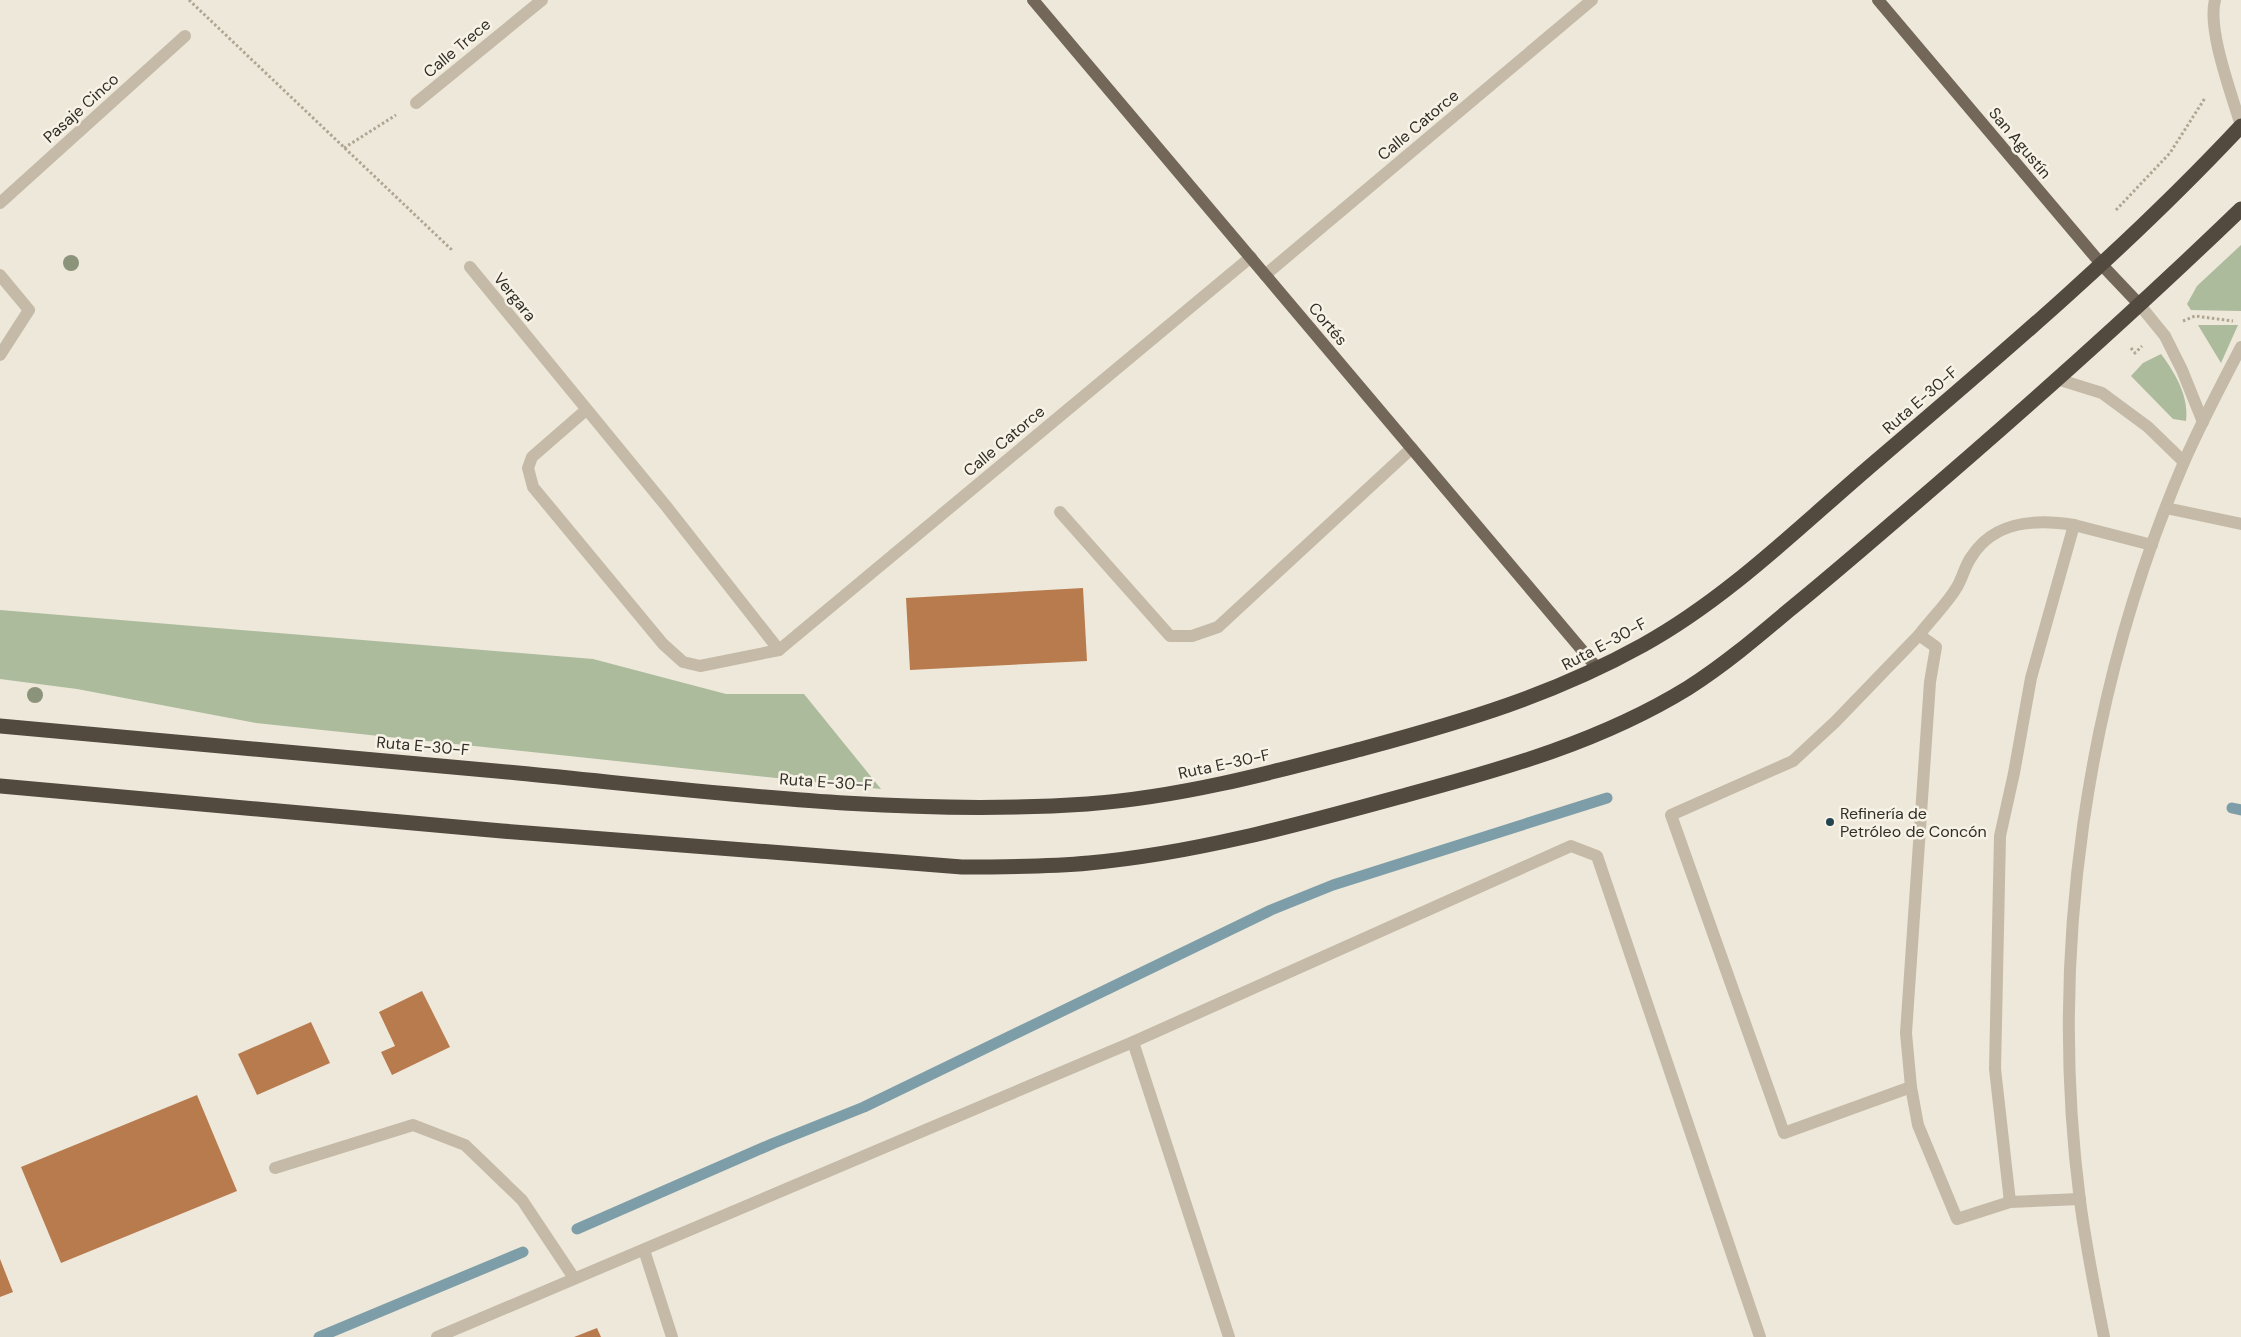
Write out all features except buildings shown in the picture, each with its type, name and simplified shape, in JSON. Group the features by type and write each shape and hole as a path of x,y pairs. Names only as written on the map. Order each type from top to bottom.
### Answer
{"highway":[{"name":"Ruta E-30-F","path":"0,726 721,792 914,806 1090,804 1155,796 1259,776 1499,710 1548,692 1598,669 1649,642 1735,581 1947,401 2102,265 2241,126"},
{"path":"0,786 502,831 962,867 1020,868 1090,863 1160,854 1232,841 1302,824 1531,760 1603,732 1663,702 1723,664 1864,548 2057,379 2241,210"}],"main road":[{"name":"Cortés","path":"1033,0 1598,669"},
{"name":"San Agustín","path":"1878,0 2102,265 2140,304"}],"street":[{"name":"Calle Trece","path":"416,103 542,0"},
{"name":"Calle Catorce","path":"1265,276 1592,0"},
{"path":"2215,0 2214,22 2224,68 2241,126"},
{"name":"Pasaje Cinco","path":"0,203 185,36"},
{"name":"Calle Catorce","path":"779,650 1250,257"},
{"name":"Vergara","path":"470,267 779,650"},
{"path":"0,275 30,310 0,355"},
{"path":"2140,304 2165,336 2182,370 2203,422"},
{"path":"2104,1337 2080,1199 2073,1116 2070,1033 2072,950 2078,868 2090,785 2106,704 2127,624 2152,545 2184,462 2241,347"},
{"path":"2057,379 2102,393 2148,427 2184,462"},
{"path":"586,410 532,457 528,468 533,487 663,644 683,662 700,666 779,650"},
{"path":"1060,512 1170,636 1192,636 1218,627 1412,448"},
{"path":"2166,508 2241,524"},
{"path":"1911,1087 1784,1133 1671,815 1793,762 1835,722 1919,635 1956,588 1972,556 1988,538 2014,525 2046,520 2074,525 2152,545"},
{"path":"2010,1202 1995,1069 2000,836 2014,773 2030,678 2074,525"},
{"path":"1919,635 1936,647 1930,682 1906,1033 1911,1087 1918,1125 1957,1219 2010,1202 2080,1199"},
{"path":"437,1337 1133,1042 1571,846 1597,856 1760,1337"},
{"path":"1133,1042 1229,1337"},
{"path":"274,1168 413,1125 465,1145 522,1200 574,1278"},
{"path":"644,1250 672,1337"}],"path":[{"path":"188,0 470,267"},
{"path":"2084,244 2170,153 2224,68"},
{"path":"344,148 416,103"}],"green space":[{"path":"2241,245 2241,311 2191,310 2187,304 2197,286"},
{"path":"2198,325 2238,325 2221,363"},
{"path":"2161,354 2180,385 2185,403 2186,421 2173,419 2131,376 2143,363"},
{"path":"0,610 593,659 726,694 804,694 881,789 256,723 77,689 0,679"}],"waterway":[{"path":"577,1229 774,1143 864,1107 1271,910 1333,885 1607,798"},
{"path":"2232,808 2241,810"},
{"path":"319,1337 523,1252"}],"place":[{"name":"Refinería de Petróleo de Concón","path":"1830,822"}]}
